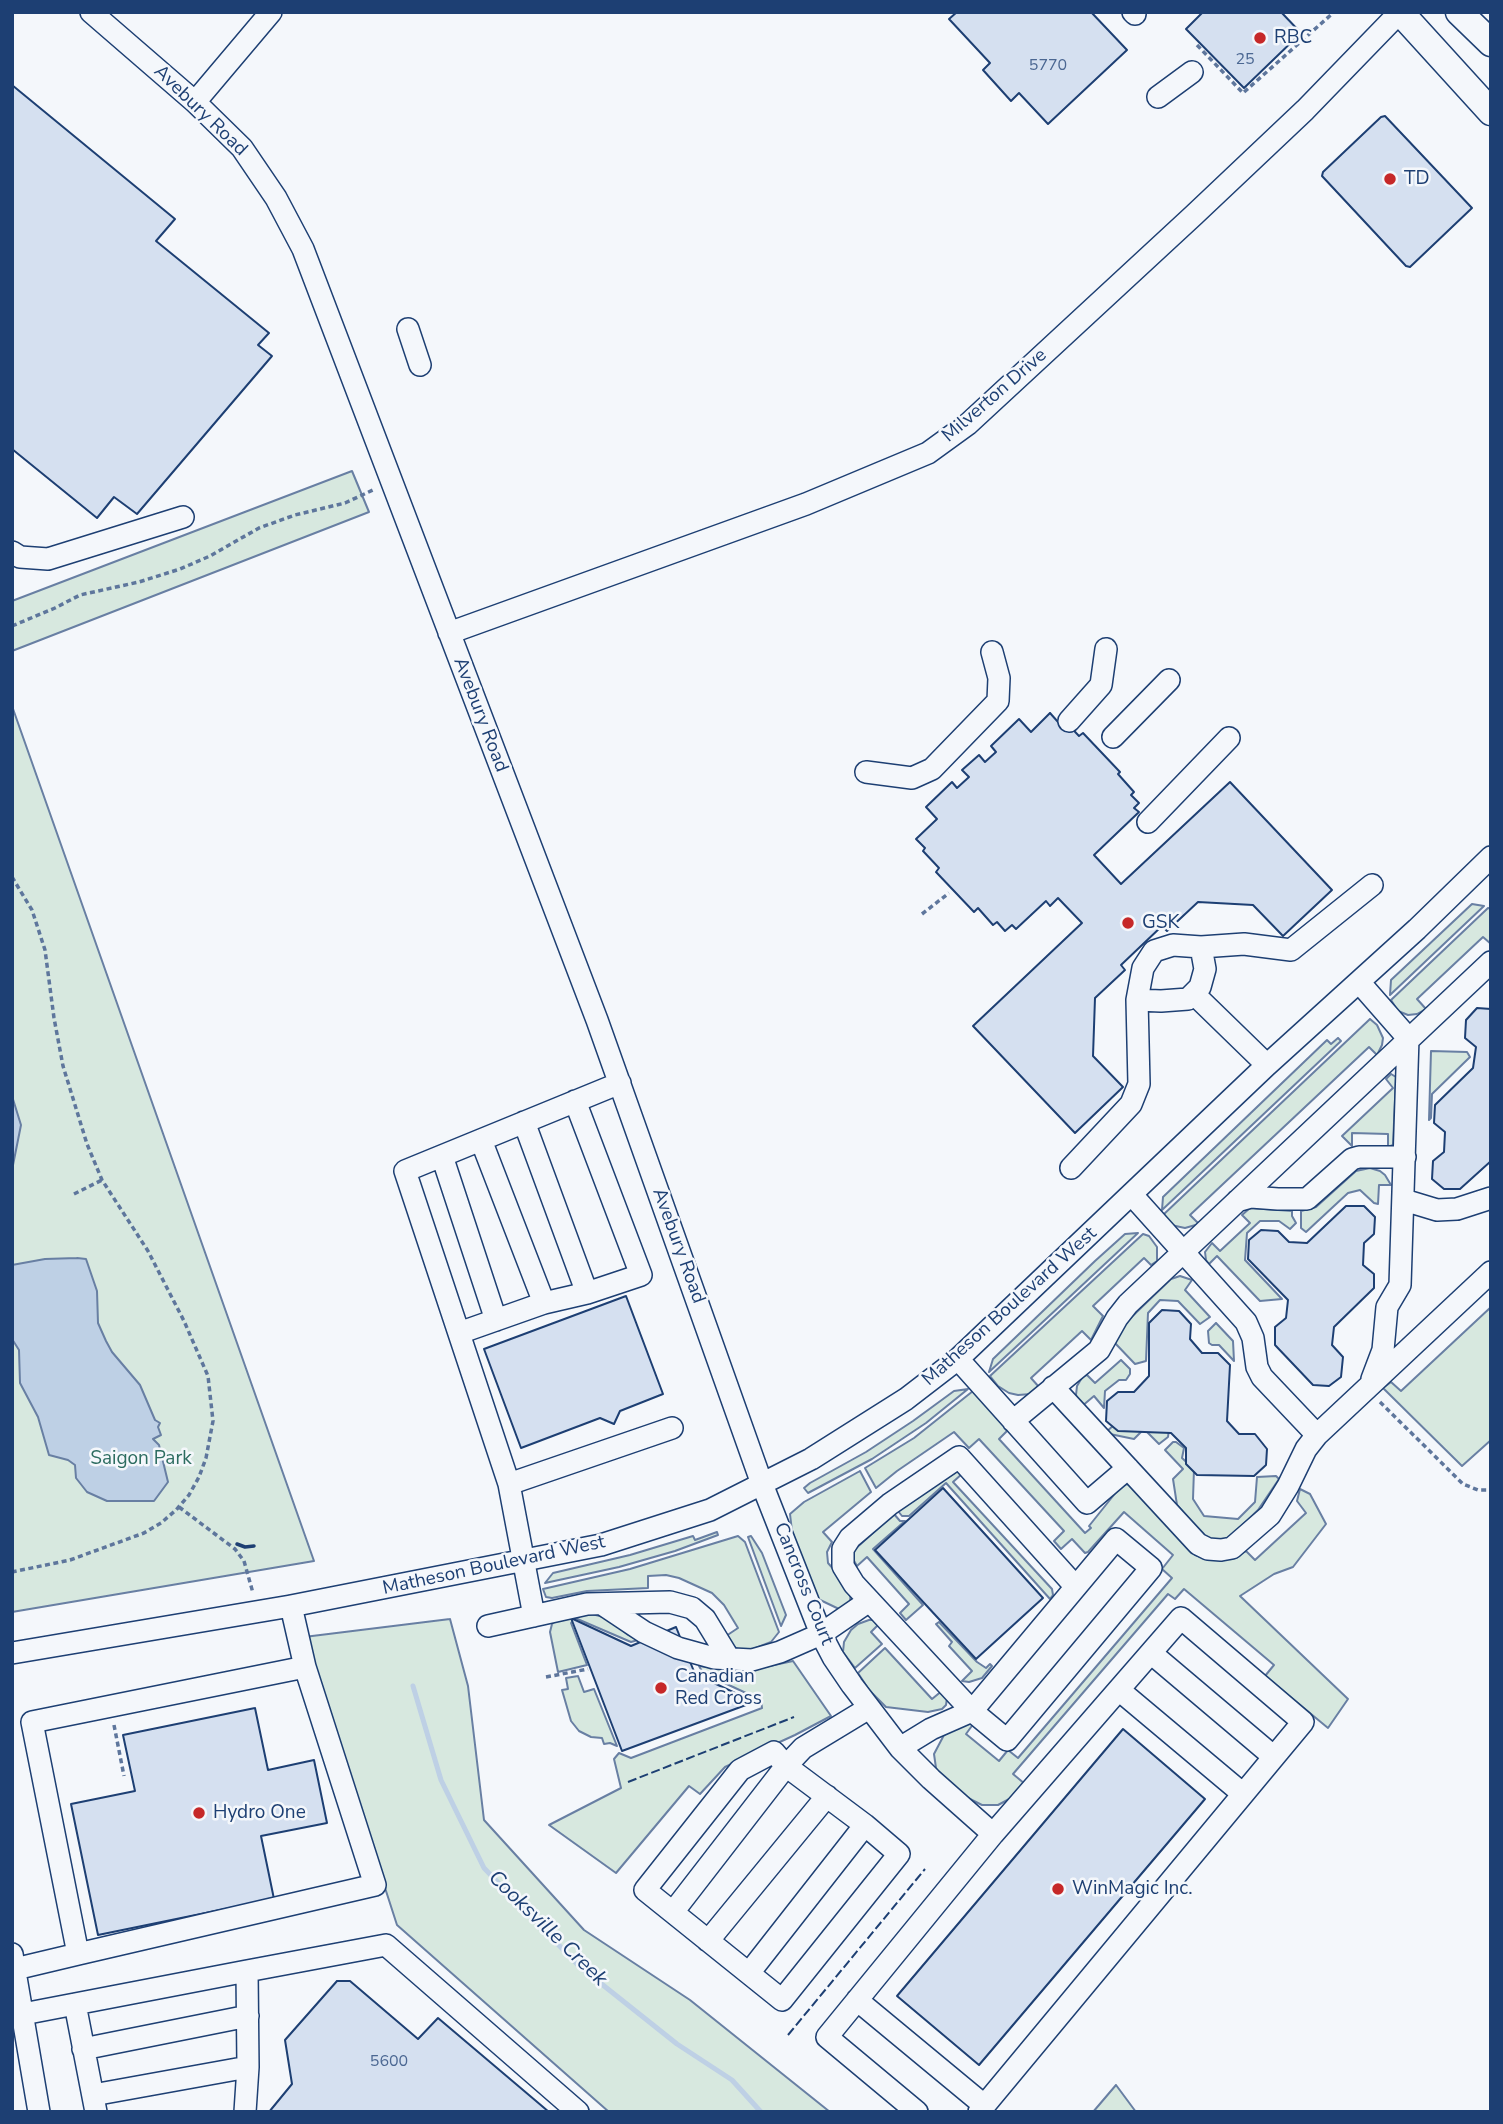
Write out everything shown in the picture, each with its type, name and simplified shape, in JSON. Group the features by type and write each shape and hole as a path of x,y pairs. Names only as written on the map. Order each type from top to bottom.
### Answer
{"main road":[{"path":"1400,12 1491,111"},
{"path":"1459,12 1491,43"}],"street":[{"name":"Avebury Road","path":"91,12 195,102 242,148 276,198 298,239 320,290 620,1083 762,1485"},
{"path":"195,102 271,12"},
{"name":"Milverton Drive","path":"449,633 806,504 928,453 968,424 1195,215 1305,110 1400,12"},
{"path":"1158,97 1192,72"},
{"path":"408,330 420,365"},
{"path":"12,552 20,557 48,559 183,517"},
{"path":"1069,721 1101,685 1106,649"},
{"path":"866,772 912,778 932,769 998,701 999,677 992,652"},
{"path":"1113,737 1170,680"},
{"path":"1148,822 1229,738"},
{"name":"Matheson Boulevard West","path":"12,1653 291,1606 601,1545 710,1510 811,1459 906,1399 958,1359 1267,1065 1491,857"},
{"path":"1071,1168 1130,1104 1139,1084 1137,1000 1143,968 1154,951 1173,945 1202,947 1244,944 1291,950 1372,885"},
{"path":"1137,1000 1188,999 1200,987 1205,969 1202,947"},
{"path":"1013,1421 1099,1350 1128,1304 1491,962"},
{"path":"1359,982 1408,1038 1400,1285 1387,1307 1383,1350 1368,1386"},
{"path":"1194,993 1267,1065"},
{"path":"534,1616 509,1484 405,1171 620,1083"},
{"path":"459,1333 544,1303 587,1293 641,1275 575,1101"},
{"path":"524,1122 587,1293"},
{"path":"481,1140 544,1303"},
{"path":"442,1156 496,1320"},
{"path":"1237,1201 1251,1197 1307,1199 1352,1159 1405,1157"},
{"path":"1132,1195 1246,1322 1253,1338 1257,1367 1262,1377 1317,1435"},
{"path":"1404,1200 1437,1210 1457,1209 1491,1198"},
{"path":"1053,1387 1198,1544 1208,1549 1232,1548 1270,1515 1289,1486 1306,1448 1317,1435 1491,1272"},
{"path":"958,1359 1087,1503 1128,1468"},
{"path":"509,1484 672,1428"},
{"path":"900,1748 931,1729 972,1710 1116,1539 1151,1568 1007,1740 972,1710 855,1584 843,1566 843,1549 850,1538 890,1504 959,1457 1075,1587"},
{"name":"Cancross Court","path":"762,1485 821,1634 833,1657 900,1748 993,1834"},
{"path":"603,1604 644,1632 670,1644 695,1653 730,1660 752,1660 780,1652 821,1634 869,1601"},
{"path":"488,1626 568,1607 670,1602 692,1608 705,1619 730,1660"},
{"path":"39,2112 21,2061 23,2014 14,1961 78,1954 375,1885 305,1667 291,1606"},
{"path":"857,2000 982,2109 1303,1722 1181,1618 993,1834 857,2000 827,2037 917,2112"},
{"path":"1151,1653 1274,1757"},
{"path":"78,1954 32,1722 305,1667"},
{"path":"1119,1690 1242,1794"},
{"path":"673,1912 786,1766 803,1748 869,1708"},
{"path":"774,1752 786,1766 827,1796 899,1854 782,2000 645,1890 740,1770 774,1752"},
{"path":"708,1941 827,1796"},
{"path":"749,1973 865,1825"},
{"path":"23,2014 386,1945 578,2112"},
{"path":"245,2112 248,2067 247,1971"},
{"path":"75,2004 94,2103 248,2067"},
{"path":"83,2049 248,2017"}],"path":[{"path":"1197,45 1243,93 1333,13"},
{"path":"12,626 80,594 139,582 180,569 210,556 259,528 295,515 345,503 391,481"},
{"path":"12,877 32,911 45,950 63,1066 87,1144 102,1180 148,1251 184,1321 208,1376 213,1421 206,1458 199,1477 189,1494 161,1523 144,1533 70,1560 12,1572"},
{"path":"922,914 949,893"},
{"path":"74,1194 102,1180"},
{"path":"1368,1386 1463,1484 1478,1490 1491,1490"},
{"path":"178,1507 234,1549 244,1561 256,1612"},
{"path":"547,1677 588,1669"},
{"path":"110,1706 124,1776"}],"green space":[{"path":"352,471 369,512 12,651 12,601"},
{"name":"Saigon Park","path":"12,706 314,1561 12,1612"},
{"path":"1472,904 1484,906 1390,995 1391,980"},
{"path":"1488,908 1491,909 1491,944 1483,937 1417,999 1426,1009 1408,1015 1398,1011 1391,1000"},
{"path":"1370,1019 1377,1025 1383,1038 1377,1055 1369,1047 1190,1215 1199,1224 1185,1228 1171,1225 1163,1215"},
{"path":"1338,1038 1341,1041 1162,1210 1163,1197 1327,1040 1331,1044"},
{"path":"1431,1051 1467,1052 1470,1057 1432,1094 1429,1120"},
{"path":"1391,1074 1396,1077 1393,1145 1388,1147 1388,1134 1352,1133 1352,1146 1342,1136 1393,1088 1386,1079"},
{"path":"1370,1168 1385,1175 1391,1185 1379,1185 1378,1204 1360,1190 1348,1193 1306,1232 1301,1228 1301,1211 1316,1207 1356,1171"},
{"path":"1250,1208 1292,1211 1296,1223 1290,1229 1279,1221 1260,1221 1247,1233 1245,1260 1282,1299 1260,1301 1217,1256 1209,1264 1206,1260 1205,1252 1212,1243 1220,1251 1250,1223 1242,1215"},
{"path":"1138,1233 989,1372 993,1359 1095,1261 1125,1234"},
{"path":"1143,1234 1149,1236 1157,1247 1157,1261 1151,1265 1144,1258 1093,1306 1103,1316 1091,1340 1082,1331 1031,1378 1039,1387 1031,1394 1009,1393 998,1386 990,1376"},
{"path":"1180,1276 1192,1280 1185,1290 1210,1317 1200,1324 1178,1301 1160,1300 1148,1313 1146,1361 1135,1364 1113,1341 1118,1330 1171,1279"},
{"path":"1491,1307 1491,1440 1462,1466 1383,1388 1391,1382 1401,1391"},
{"path":"1216,1323 1233,1341 1234,1361 1219,1345 1209,1343 1208,1331"},
{"path":"1121,1360 1130,1369 1130,1374 1126,1380 1119,1380 1105,1391 1104,1408 1094,1396 1081,1407 1076,1395 1077,1386 1083,1376 1087,1375 1095,1383"},
{"path":"968,1389 926,1423 872,1459 808,1493 804,1488 866,1452 954,1391"},
{"path":"973,1391 1009,1429 999,1439 1085,1533 1121,1486 1127,1484 1195,1555 1210,1560 1222,1560 1246,1551 1255,1560 1306,1513 1297,1501 1300,1489 1310,1494 1326,1524 1293,1567 1274,1574 1240,1596 1348,1699 1328,1728 1265,1676 1274,1665 1184,1589 1175,1599 1168,1594 1013,1774 1025,1784 1013,1797 998,1805 982,1805 964,1796 939,1773 934,1754 944,1735 969,1722 974,1723 966,1734 999,1761 1008,1750 1018,1758 1172,1578 1162,1569 1173,1555 1124,1512 1088,1552 1085,1553 1072,1539 1061,1549 1054,1541 1064,1531 979,1439 969,1448 954,1432 876,1488 865,1468 914,1438"},
{"path":"1115,1424 1169,1429 1168,1437 1159,1444 1144,1429 1134,1439 1105,1433"},
{"path":"1173,1442 1184,1448 1182,1458 1194,1469 1193,1499 1204,1516 1238,1519 1255,1502 1257,1477 1276,1476 1279,1479 1258,1510 1230,1537 1213,1540 1203,1535 1177,1505 1173,1479 1183,1469 1165,1450"},
{"path":"959,1470 963,1473 953,1482 1052,1589 1053,1595 1050,1599 946,1483 909,1516 902,1516 898,1511"},
{"path":"860,1471 871,1492 823,1532 832,1542 827,1552 828,1563 851,1589 850,1602 839,1609 816,1598 792,1531 790,1514 804,1502"},
{"path":"894,1514 900,1521 905,1521 873,1549 923,1605 906,1620 900,1613 909,1604 867,1557 857,1566 853,1559 854,1550"},
{"path":"717,1532 718,1535 675,1551 619,1567 545,1583 553,1573 630,1555 693,1536 695,1540"},
{"path":"738,1536 745,1542 779,1632 771,1642 753,1649 738,1649 733,1646 726,1636 738,1628 724,1605 712,1593 679,1578 666,1575 648,1576 648,1588 587,1591 552,1598 546,1597 543,1589 630,1569"},
{"path":"751,1536 762,1553 786,1615 781,1626 748,1537"},
{"path":"592,1614 607,1618 638,1640 631,1642 575,1618 571,1623 587,1665 558,1672 550,1632 552,1624 558,1618"},
{"path":"450,1619 468,1686 484,1820 584,1930 690,2000 830,2112 609,2112 397,1925 304,1637"},
{"path":"869,1620 881,1622 871,1632 882,1644 855,1668 843,1652 844,1642 851,1630"},
{"path":"939,1622 977,1662 986,1668 990,1664 992,1666 982,1678 962,1681 972,1671 949,1646 952,1642 936,1624"},
{"path":"885,1648 932,1699 943,1690 947,1698 942,1709 928,1712 886,1707 869,1690 858,1673"},
{"path":"793,1661 831,1716 725,1767 700,1794 689,1786 616,1873 549,1825 621,1788 614,1759 619,1753 631,1758 762,1708 761,1700 703,1673 699,1666 746,1671"},
{"path":"578,1676 584,1692 594,1689 617,1746 604,1744 602,1738 591,1737 579,1731 571,1721 562,1690 568,1689 566,1678"},
{"path":"1116,2085 1136,2112 1093,2112"}],"water":[{"path":"12,1096 21,1125 12,1170"},
{"path":"45,1259 86,1259 97,1291 98,1323 106,1341 140,1385 155,1420 160,1423 158,1427 161,1435 153,1439 159,1445 168,1482 154,1501 107,1501 87,1492 76,1478 75,1465 68,1460 49,1455 38,1417 20,1383 19,1350 12,1339 12,1265"}],"building":[{"path":"957,12 1091,12 1127,50 1048,124 1019,93 1011,101 983,70 990,63 949,19"},
{"path":"1203,12 1281,12 1301,33 1244,88 1186,29"},
{"path":"12,85 175,219 156,241 269,333 258,345 272,356 137,514 114,497 97,518 12,449"},
{"path":"1385,116 1472,208 1410,267 1406,266 1322,176 1323,172"},
{"name":"GSK","path":"1050,713 1058,722 1062,718 1079,736 1083,733 1120,772 1118,774 1134,792 1131,795 1139,803 1134,808 1139,812 1094,855 1121,884 1230,782 1332,890 1283,936 1253,905 1198,902 1167,931 1162,926 1121,965 1125,970 1095,998 1093,1056 1123,1087 1075,1133 973,1026 1082,923 1058,898 1050,906 1046,901 1016,929 1012,925 1005,931 997,922 993,925 978,908 974,912 936,872 939,868 916,839 937,819 926,807 952,782 957,788 969,777 962,770 979,755 985,762 996,752 991,746 1019,719 1031,732"},
{"path":"1477,1008 1491,1009 1491,1161 1460,1189 1444,1189 1432,1179 1433,1161 1444,1152 1445,1132 1434,1123 1435,1105 1473,1068 1476,1047 1465,1038 1466,1020"},
{"path":"1346,1206 1364,1206 1375,1217 1374,1234 1364,1243 1363,1265 1374,1274 1374,1288 1334,1327 1332,1345 1343,1357 1341,1377 1329,1386 1313,1385 1275,1345 1275,1327 1286,1318 1288,1300 1248,1259 1249,1240 1261,1230 1278,1231 1289,1242 1307,1243"},
{"path":"626,1296 663,1394 620,1411 614,1424 600,1418 521,1448 484,1349"},
{"path":"1162,1310 1179,1311 1191,1324 1190,1339 1202,1353 1218,1353 1230,1365 1227,1421 1239,1434 1255,1434 1267,1449 1266,1465 1254,1476 1197,1475 1186,1464 1186,1448 1171,1433 1118,1431 1106,1421 1107,1401 1118,1392 1134,1392 1149,1376 1149,1323"},
{"path":"943,1488 1043,1598 976,1659 875,1550"},
{"name":"Canadian Red Cross","path":"571,1618 631,1646 676,1627 695,1674 754,1702 622,1751"},
{"name":"Hydro One","path":"255,1708 268,1770 314,1760 327,1823 261,1836 274,1899 98,1935 71,1804 135,1791 123,1735"},
{"path":"1123,1729 1205,1799 979,2065 897,1996"},
{"path":"337,1981 350,1981 418,2039 438,2018 549,2112 269,2112 292,2084 285,2040"}],"waterway":[{"name":"Cooksville Creek","path":"413,1686 441,1780 484,1868 579,1966 677,2044 732,2080 761,2112"}],"fence":[{"path":"628,1782 794,1717"},
{"path":"788,2035 925,1869"}],"wall":[{"path":"237,1544 254,1546"}],"place":[{"name":"RBC","path":"1260,38"},
{"name":"TD","path":"1390,179"},
{"name":"GSK","path":"1128,923"},
{"name":"Canadian Red Cross","path":"661,1688"},
{"name":"Hydro One","path":"199,1813"},
{"name":"WinMagic Inc.","path":"1058,1889"}]}
